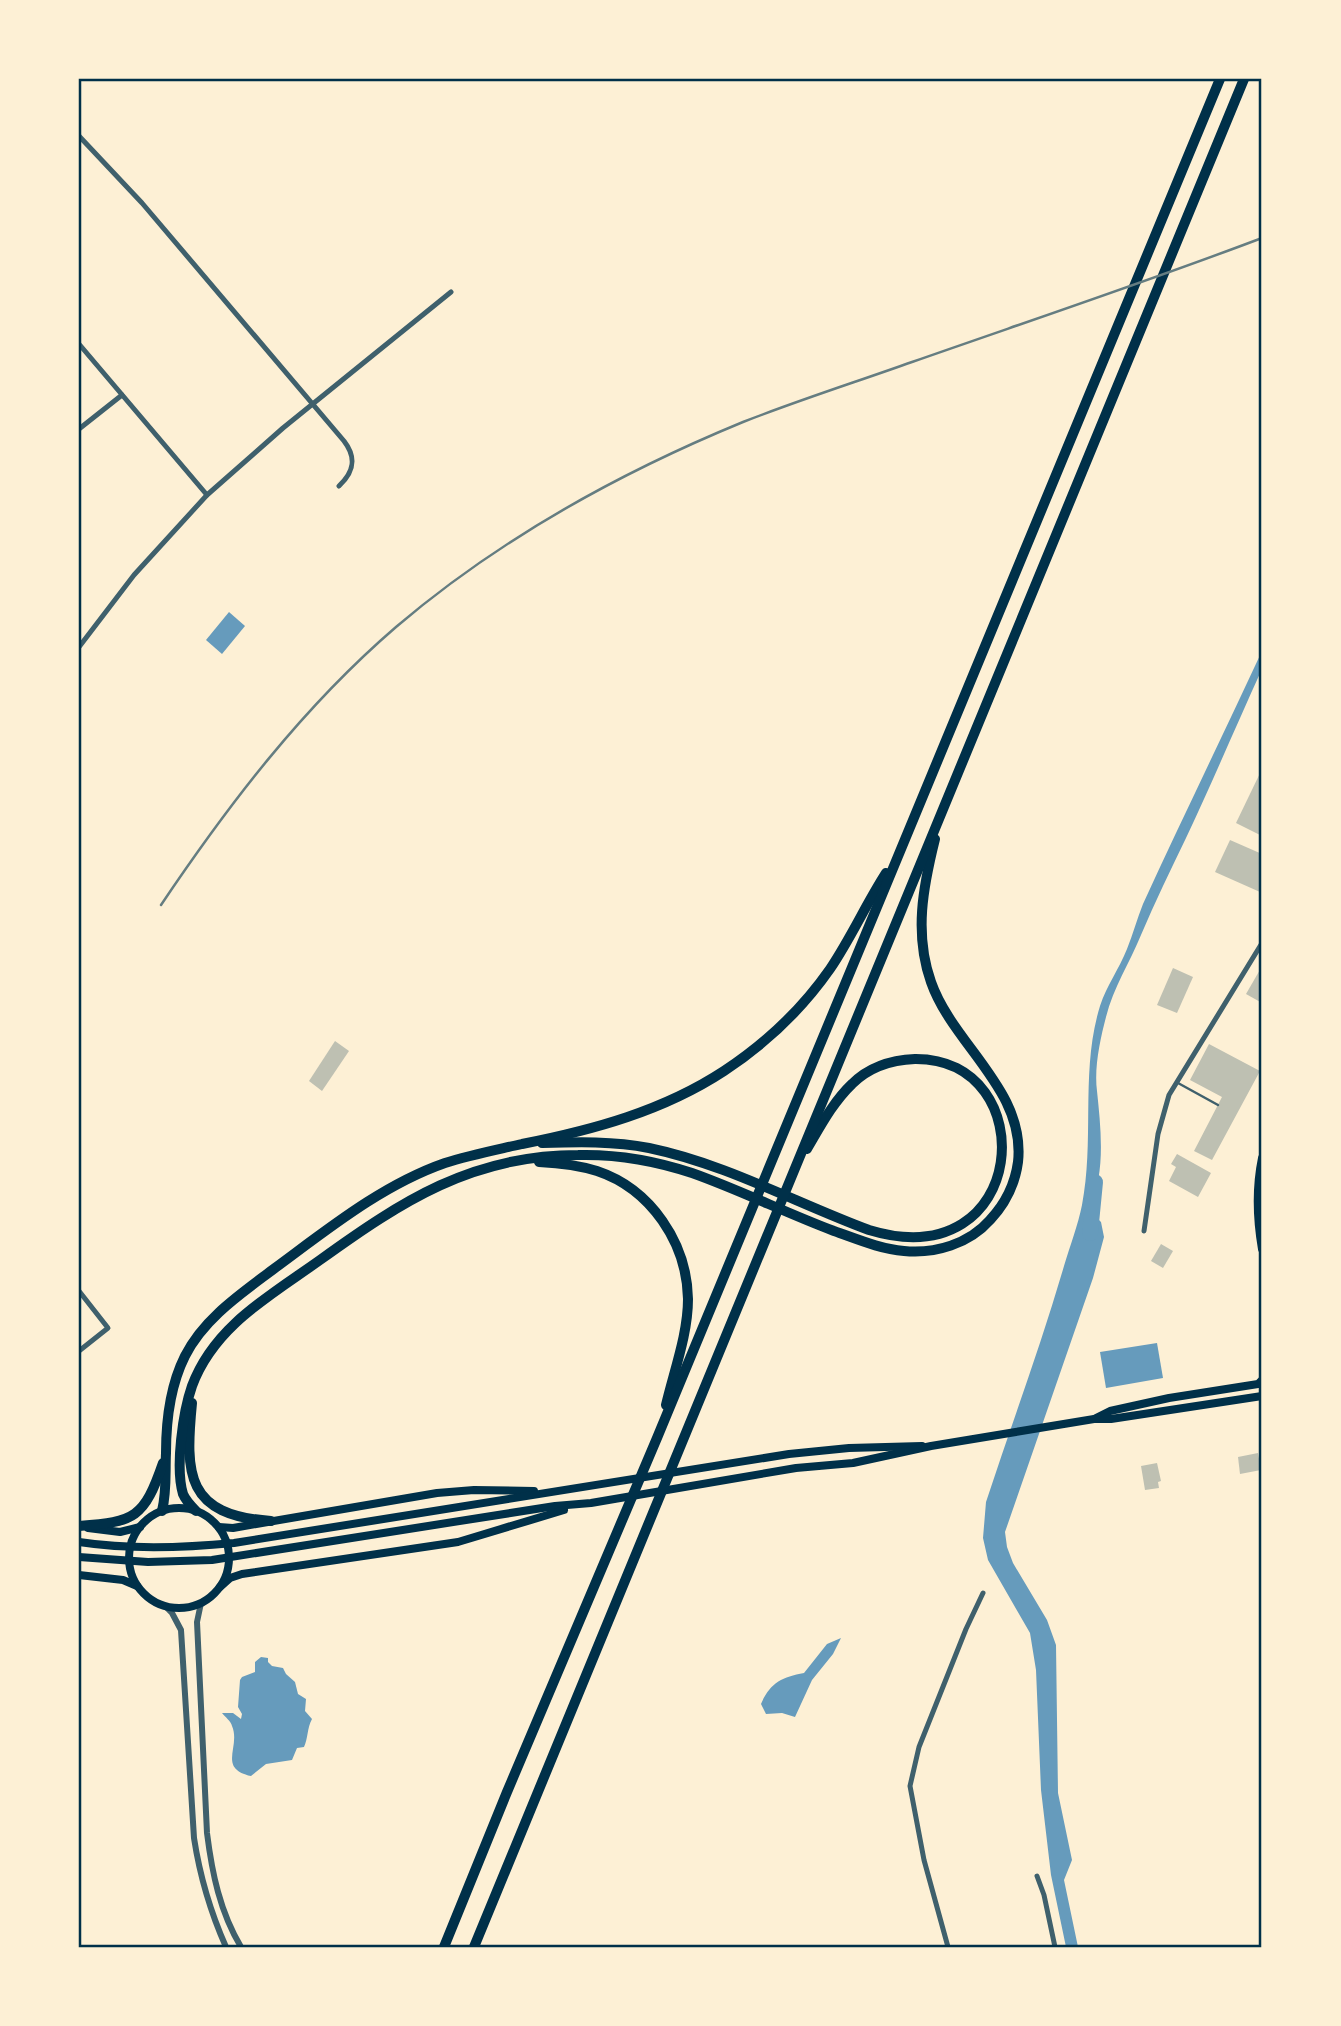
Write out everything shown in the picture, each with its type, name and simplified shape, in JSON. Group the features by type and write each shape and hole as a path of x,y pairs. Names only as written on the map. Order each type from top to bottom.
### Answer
{"highway":[{"path":"444,1947 1220,79"},
{"path":"474,1947 1244,79"},
{"path":"196,1511 184,1496 181,1468 184,1413 194,1381 218,1341 241,1317 386,1213 447,1181 482,1169 524,1160 567,1155 630,1158 673,1167 807,1221 887,1248 914,1252 933,1250 971,1236 989,1222 1003,1203 1016,1175 1018,1132 1012,1112 942,1005 931,983 924,959 921,923 924,884 943,808"},
{"path":"162,1511 166,1491 169,1408 181,1365 201,1332 228,1305 308,1244 385,1191 443,1164 599,1126 643,1112 693,1090 743,1058 783,1024 823,978 900,852"},
{"path":"523,1144 592,1142 668,1153 728,1172 869,1230 896,1237 925,1237 956,1228 983,1206 998,1179 1003,1136 995,1110 975,1083 947,1065 920,1059 893,1061 862,1076 843,1093 791,1173"},
{"path":"524,1160 572,1165 611,1176 648,1203 675,1242 685,1272 687,1312 657,1438"},
{"path":"194,1381 188,1438 194,1483 204,1498 224,1513 271,1521"},
{"path":"79,1526 114,1523 140,1510 154,1490 166,1456"}],"main road":[{"path":"1262,1158 1259,1173 1259,1228 1262,1249"},
{"path":"1094,1419 1110,1411 1260,1382"},
{"path":"79,1557 187,1562 238,1557 563,1505 587,1504 796,1468 863,1462 931,1446 1094,1419 1111,1419 1262,1396"},
{"path":"79,1542 137,1548 191,1547 599,1486 789,1454 849,1448 931,1446"},
{"path":"219,1527 233,1528 457,1491 562,1491"},
{"path":"220,1587 229,1562 227,1543 219,1527 209,1517 196,1511 174,1508 154,1515 140,1527 131,1546 130,1557 130,1567 139,1587 150,1598 165,1606 183,1608 201,1603 220,1587 230,1578 242,1574 458,1542 587,1504"},
{"path":"79,1526 120,1532 140,1527"},
{"path":"79,1575 123,1580 139,1587"}],"street":[{"path":"79,136 142,203 351,450 353,467 339,486"},
{"path":"79,647 134,575 206,495 451,292"},
{"path":"79,344 206,495"},
{"path":"79,429 122,395"},
{"path":"1144,1231 1158,1134 1175,1081 1262,943"},
{"path":"79,1291 108,1328 79,1351"},
{"path":"948,1947 918,1834 910,1786 919,1747 983,1593"},
{"path":"201,1603 197,1622 206,1833 218,1896 241,1947"},
{"path":"165,1606 181,1630 198,1869 212,1916 226,1947"},
{"path":"1037,1876 1044,1895 1055,1947"}],"lane":[{"path":"1175,1081 1218,1105"}],"water":[{"path":"229,612 245,626 222,654 206,640"},
{"path":"1262,651 1262,669 1109,1006 1096,1073 1101,1136 1100,1166 1089,1210 1101,1222 1104,1237 1093,1278 1005,1532 1013,1563 1047,1620 1056,1645 1058,1793 1072,1860 1064,1880 1078,1947 1066,1947 1051,1875 1041,1790 1036,1670 1030,1633 988,1560 983,1538 986,1502 1046,1325 1080,1213 1086,1180 1091,1055 1100,1006 1127,949 1143,904"},
{"path":"1157,1343 1163,1378 1106,1388 1100,1352"},
{"path":"841,1638 833,1654 812,1680 795,1717 782,1713 766,1714 761,1704 773,1686 783,1679 804,1673 827,1644"},
{"path":"261,1657 268,1658 272,1666 283,1668 295,1682 298,1694 306,1699 305,1711 312,1719 304,1747 297,1748 292,1760 266,1764 251,1776 235,1768 232,1762 234,1734 230,1722 222,1713 233,1713 241,1719 242,1714 238,1707 240,1680 255,1672 255,1662"}],"building":[{"path":"1262,769 1262,836 1236,823"},
{"path":"1230,840 1262,854 1260,892 1215,872"},
{"path":"1173,968 1193,977 1177,1013 1157,1005"},
{"path":"1262,969 1262,1003 1246,994"},
{"path":"335,1041 349,1051 322,1091 309,1081"},
{"path":"1209,1044 1260,1071 1212,1160 1194,1151 1222,1097 1190,1080"},
{"path":"1177,1154 1211,1173 1198,1197 1169,1181 1176,1167 1171,1164"},
{"path":"1161,1244 1173,1251 1163,1268 1151,1261"},
{"path":"1258,1453 1261,1470 1240,1474 1238,1457"},
{"path":"1157,1463 1161,1481 1158,1482 1159,1488 1145,1490 1141,1466"}],"waterway":[{"path":"1090,1233 1095,1182"}],"railway":[{"path":"161,905 213,830 269,758 330,690 396,627 435,595 518,537 606,486 743,422 1262,238"}]}
